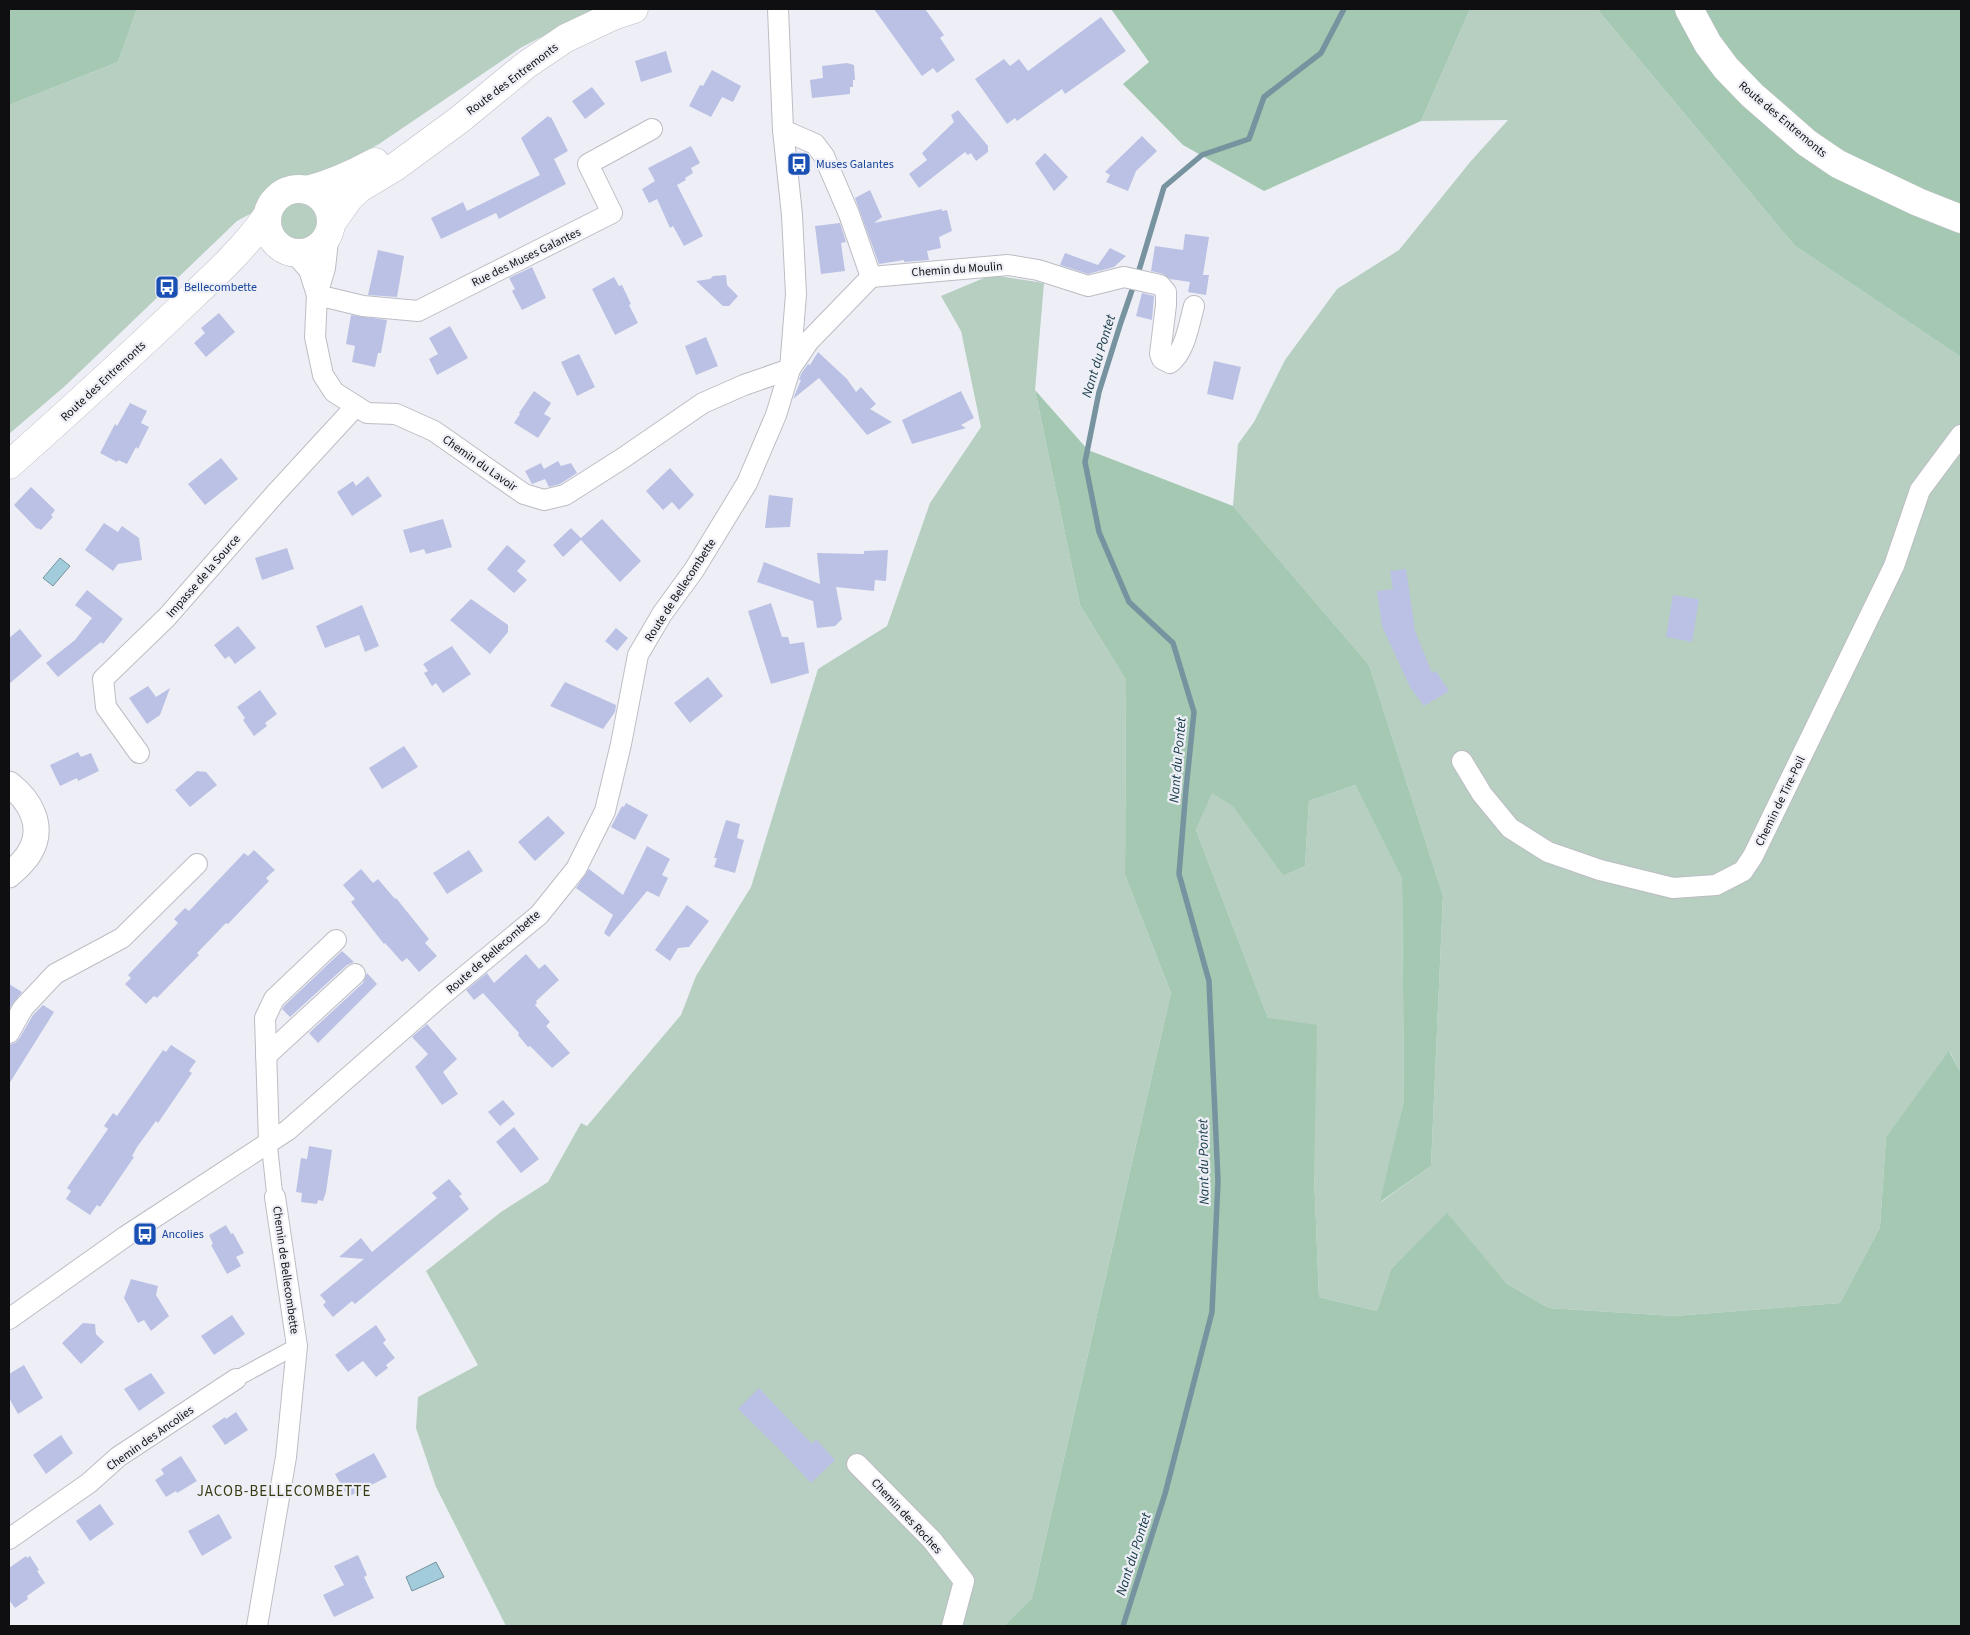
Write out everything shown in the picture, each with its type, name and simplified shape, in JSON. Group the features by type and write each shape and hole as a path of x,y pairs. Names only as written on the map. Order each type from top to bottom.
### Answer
{"main road":[{"name":"Route des Entremonts","path":"195,294 258,256 313,250 322,243 350,197 360,188 395,167 526,65 566,38 613,16 634,9"},
{"name":"Route des Entremonts","path":"1689,9 1708,44 1726,68 1752,95 1807,142 1838,164 1918,202 1961,219"},
{"name":"Route des Entremonts","path":"9,465 97,387 195,294 255,233 277,196 292,190 307,190 325,186 446,128"},
{"path":"307,190 322,199 330,214 330,228"},
{"path":"266,217 269,234 279,247 290,252"}],"street":[{"name":"Route de Bellecombette","path":"9,1319 126,1236 288,1130 442,996 539,915 576,868 605,811 622,744 638,655 662,614 694,570 747,483 776,414 790,368 796,294 792,215 783,130 778,9"},
{"name":"Rue des Muses Galantes","path":"316,295 364,306 418,311 612,213 588,164 652,129"},
{"path":"783,130 815,144 824,156 849,214 871,276"},
{"name":"Chemin du Lavoir","path":"316,295 325,268 330,228"},
{"name":"Chemin du Lavoir","path":"290,252 309,270 316,295 315,337 323,375 334,392 367,413 396,414 434,431 524,494 544,500 566,494 623,458 703,403 790,368"},
{"name":"Chemin du Moulin","path":"871,276 1008,266 1038,270 1088,286 1124,277 1147,281 1160,285 1166,292 1160,354 1162,359 1170,363 1175,359 1185,338 1194,306"},
{"name":"Route de Bellecombette","path":"790,368 809,341 871,276"},
{"name":"Impasse de la Source","path":"139,754 106,708 103,679 167,617 275,494 356,406"},
{"name":"Chemin de Tire-Poil","path":"1462,761 1482,794 1510,828 1548,852 1600,870 1673,888 1716,885 1743,871 1754,856 1894,566 1920,490 1961,435"},
{"path":"9,784 21,794 34,812 37,834 30,852 9,876"},
{"path":"9,1033 24,1008 55,974 122,938 196,864"},
{"name":"Chemin de Bellecombette","path":"255,1626 286,1457 296,1346 269,1142 264,1018 274,999 336,940"},
{"path":"266,1056 355,974"},
{"name":"Chemin des Ancolies","path":"9,1539 89,1483 118,1457 236,1379 296,1346"},
{"name":"Chemin des Roches","path":"857,1464 932,1540 964,1580 952,1626"}],"green space":[{"path":"9,9 137,9 118,62 9,105"},
{"path":"137,9 595,9 522,47 379,144 237,221 65,386 9,434 9,105 118,62"},
{"path":"1111,9 1470,9 1421,121 1264,191 1183,145 1123,84 1149,62"},
{"path":"1470,9 1597,9 1795,246 1961,357 1961,1073 1950,1052 1886,1137 1880,1227 1840,1303 1674,1316 1549,1308 1507,1284 1447,1214 1391,1269 1377,1311 1319,1297 1314,1174 1268,1018 1196,830 1212,792 1233,805 1283,876 1305,866 1309,801 1355,785 1402,879 1404,1100 1381,1202 1431,1166 1443,896 1369,665 1233,506 1238,444 1254,422 1285,360 1337,289 1399,250 1471,161 1508,120 1421,121"},
{"path":"1597,9 1961,9 1961,357 1795,246"},
{"path":"298,203 311,209 317,222 311,235 298,241 285,235 279,222 285,209"},
{"path":"991,275 1044,283 1035,390 1080,605 1126,680 1125,875 1171,993 1032,1598 1004,1626 506,1626 436,1487 416,1428 418,1397 478,1365 426,1271 501,1212 548,1182 581,1123 587,1126 681,1015 696,976 751,887 818,669 887,626 930,503 981,427 961,331 941,296"},
{"path":"1035,390 1088,450 1233,506 1369,665 1443,896 1431,1166 1380,1202 1404,1100 1402,879 1355,785 1309,801 1305,866 1283,876 1233,806 1212,793 1196,830 1268,1018 1317,1025 1314,1174 1319,1297 1377,1311 1391,1269 1447,1213 1507,1284 1549,1308 1674,1316 1840,1303 1880,1227 1886,1137 1949,1051 1961,1073 1961,1626 1004,1626 1032,1598 1171,993 1125,875 1126,680 1080,605"}],"water":[{"path":"60,558 70,566 53,586 43,578"},
{"path":"436,1562 444,1577 412,1591 406,1577"}],"building":[{"path":"874,9 925,9 944,35 940,38 955,60 937,73 933,68 922,76"},
{"path":"1101,17 1126,51 1065,94 1062,89 1017,121 1015,118 1007,124 975,79 1004,59 1010,66 1019,59 1028,71"},
{"path":"666,51 672,72 641,82 635,61"},
{"path":"847,63 854,65 855,80 853,80 853,87 850,87 850,94 812,98 810,80 823,78 822,66"},
{"path":"712,70 741,86 733,102 722,97 711,117 689,106 700,85 703,86"},
{"path":"592,87 605,104 585,119 572,101"},
{"path":"958,110 988,146 988,152 976,161 971,153 968,155 965,152 919,188 909,174 927,160 922,153 954,122 951,115"},
{"path":"548,116 551,117 568,151 554,159 566,184 499,219 496,213 441,239 431,218 463,202 467,211 540,175 521,138"},
{"path":"1142,136 1157,151 1136,171 1128,191 1106,182 1110,175 1105,172"},
{"path":"691,146 700,163 691,168 693,173 685,178 686,180 677,185 703,236 684,246 673,226 670,228 657,199 649,203 642,189 655,181 648,168"},
{"path":"1045,153 1068,177 1054,191 1035,163"},
{"path":"870,190 882,217 874,223 942,209 942,211 947,210 952,231 939,237 941,248 927,251 929,260 904,262 904,260 879,264 855,198"},
{"path":"840,223 846,242 841,243 845,271 821,274 815,226"},
{"path":"1185,234 1209,237 1203,275 1209,275 1206,295 1188,292 1190,282 1170,279 1163,274 1151,271 1155,246 1183,250"},
{"path":"1110,248 1126,256 1114,267 1088,274 1060,265 1065,253 1098,265"},
{"path":"378,250 404,256 397,297 368,295"},
{"path":"532,267 546,298 522,310 512,291 515,289 509,278"},
{"path":"726,275 727,285 738,296 729,306 723,306 696,281 710,279 713,276"},
{"path":"614,277 619,286 622,285 638,323 615,335 592,289"},
{"path":"1142,293 1154,296 1152,320 1136,316"},
{"path":"219,313 235,332 206,357 194,343 205,333 201,328"},
{"path":"351,315 387,320 381,353 378,353 375,367 352,362 355,346 346,344"},
{"path":"450,326 468,358 437,375 429,359 438,354 429,338"},
{"path":"706,337 718,366 696,375 685,346"},
{"path":"818,352 847,379 856,392 861,387 876,404 870,409 892,422 867,435 819,378 793,399 801,380 799,380 801,374 808,364 810,365"},
{"path":"579,354 595,387 577,396 561,362"},
{"path":"1214,361 1241,367 1233,400 1207,394"},
{"path":"534,391 551,403 544,414 551,418 538,438 514,423"},
{"path":"961,391 974,418 961,425 966,428 912,444 902,420"},
{"path":"130,403 147,411 141,423 149,427 138,449 136,447 127,464 118,460 117,462 100,453 115,424 117,426"},
{"path":"221,458 238,479 205,505 188,484"},
{"path":"558,461 561,466 571,463 577,473 560,484 549,487 545,479 532,484 525,471 541,463 544,469"},
{"path":"670,468 694,495 679,510 672,502 663,510 646,491"},
{"path":"368,476 382,496 352,516 337,492 353,481 356,486"},
{"path":"31,487 55,510 51,515 53,517 41,530 37,529 14,505"},
{"path":"769,495 793,498 790,527 765,528"},
{"path":"443,519 452,547 426,554 424,549 410,553 403,530"},
{"path":"602,519 641,561 620,582 581,540 563,557 553,545 571,528 581,538"},
{"path":"104,523 118,532 122,526 139,538 142,560 118,564 113,571 85,550"},
{"path":"507,545 526,561 517,571 527,580 514,593 487,569"},
{"path":"287,548 294,569 262,580 255,558"},
{"path":"888,550 886,581 875,580 874,591 836,587 842,619 835,626 817,628 813,601 757,582 764,562 820,584 817,553 864,554 864,551"},
{"path":"1406,569 1415,631 1432,673 1436,671 1449,691 1424,706 1410,687 1382,626 1377,591 1393,589 1390,571"},
{"path":"87,590 123,619 103,644 101,642 58,677 46,663 75,640 92,618 75,605"},
{"path":"1673,595 1699,599 1692,642 1666,637"},
{"path":"471,599 508,625 508,632 490,654 450,620"},
{"path":"771,603 782,637 788,637 790,644 804,642 809,673 771,684 748,611"},
{"path":"362,605 379,646 365,652 359,635 325,648 316,626"},
{"path":"238,626 256,648 235,664 229,656 225,659 214,645"},
{"path":"616,628 628,638 617,651 605,641"},
{"path":"20,629 42,656 9,684 9,638"},
{"path":"452,646 471,674 443,693 436,683 432,686 424,673 428,671 423,664"},
{"path":"708,677 723,696 690,723 674,703"},
{"path":"565,682 616,705 615,712 603,729 550,706"},
{"path":"148,686 156,697 170,688 160,715 147,724 129,698"},
{"path":"260,690 277,714 265,723 267,726 254,736 237,707"},
{"path":"404,746 418,767 382,789 369,768"},
{"path":"78,752 81,757 91,753 99,771 78,781 77,778 60,786 50,765"},
{"path":"197,771 206,772 217,785 190,807 175,790"},
{"path":"626,803 648,815 635,840 611,827 622,806 624,807"},
{"path":"548,816 565,833 535,861 518,842"},
{"path":"726,820 740,824 737,838 744,840 735,873 714,867 717,858 714,858"},
{"path":"647,846 670,859 662,875 668,878 659,897 647,891 609,937 604,933 613,915 576,888 589,869 623,895"},
{"path":"254,850 275,870 266,878 269,881 197,953 199,955 157,998 154,996 146,1004 125,984 131,978 128,975 178,923 174,919 185,908 189,911 244,853 248,856"},
{"path":"469,850 483,871 447,894 433,873"},
{"path":"361,869 373,883 378,879 429,939 425,943 437,956 419,972 407,958 402,962 384,944 351,902 355,899 343,885"},
{"path":"687,905 709,921 689,947 678,948 670,961 655,950"},
{"path":"342,951 354,962 347,965 290,1017 282,1009 284,1006"},
{"path":"526,954 539,969 545,964 559,980 536,1001 535,1005 550,1022 546,1026 570,1053 552,1068 530,1046 528,1047 518,1035 519,1033 483,993 474,1000 466,990 487,973 494,983"},
{"path":"367,973 377,984 318,1043 309,1033 363,983"},
{"path":"9,984 22,992 9,1009"},
{"path":"43,1005 54,1012 9,1084 9,1045 19,1039 33,1015"},
{"path":"427,1024 457,1059 443,1072 458,1094 442,1105 415,1067 428,1054 412,1037"},
{"path":"171,1045 196,1061 189,1071 192,1073 158,1123 156,1121 137,1147 132,1156 134,1157 100,1207 97,1205 90,1215 66,1199 71,1191 67,1188 108,1129 104,1126 113,1113 117,1116 163,1050 166,1052"},
{"path":"503,1100 515,1114 500,1126 488,1112"},
{"path":"514,1127 539,1159 521,1173 496,1142"},
{"path":"309,1146 332,1150 326,1192 323,1201 318,1200 317,1204 301,1202 302,1193 296,1192 301,1158 307,1159"},
{"path":"449,1179 462,1194 459,1196 469,1209 355,1304 352,1301 333,1317 323,1305 326,1302 320,1295 364,1259 339,1257 361,1238 372,1252 437,1198 432,1193"},
{"path":"226,1225 231,1234 233,1233 244,1253 236,1257 241,1266 227,1274 211,1245 213,1244 209,1235"},
{"path":"131,1279 158,1286 156,1295 169,1316 151,1331 144,1320 138,1323 124,1298"},
{"path":"232,1315 245,1334 214,1355 201,1336"},
{"path":"83,1323 95,1324 96,1334 104,1342 81,1364 62,1343"},
{"path":"376,1325 386,1340 383,1343 395,1358 386,1365 388,1368 376,1377 363,1361 348,1372 335,1355"},
{"path":"24,1365 43,1398 18,1414 9,1398 9,1374"},
{"path":"151,1373 165,1393 139,1411 124,1389"},
{"path":"759,1388 812,1444 816,1439 835,1460 811,1483 738,1409"},
{"path":"236,1412 248,1430 225,1445 212,1426"},
{"path":"61,1435 73,1453 46,1474 33,1455"},
{"path":"374,1453 387,1477 348,1497 335,1474"},
{"path":"181,1456 197,1481 166,1497 155,1480 164,1474 161,1469"},
{"path":"100,1504 114,1524 90,1541 76,1521"},
{"path":"219,1514 232,1538 202,1556 188,1531"},
{"path":"358,1555 367,1575 364,1577 374,1598 334,1617 323,1595 344,1585 334,1566"},
{"path":"26,1556 27,1558 30,1556 45,1583 27,1596 28,1599 15,1608 9,1600 9,1568"}],"waterway":[{"name":"Nant du Pontet","path":"1123,1626 1165,1494 1212,1312 1218,1181 1209,981 1179,874 1194,712 1173,643 1129,602 1099,532 1085,462 1099,392 1164,187 1202,155 1249,139 1264,97 1321,53 1344,9"}],"place":[{"name":"Muses Galantes","path":"799,164"},
{"name":"Bellecombette","path":"167,287"},
{"name":"Ancolies","path":"145,1234"}],"district":[{"name":"JACOB-BELLECOMBETTE","path":"284,1491"}]}
